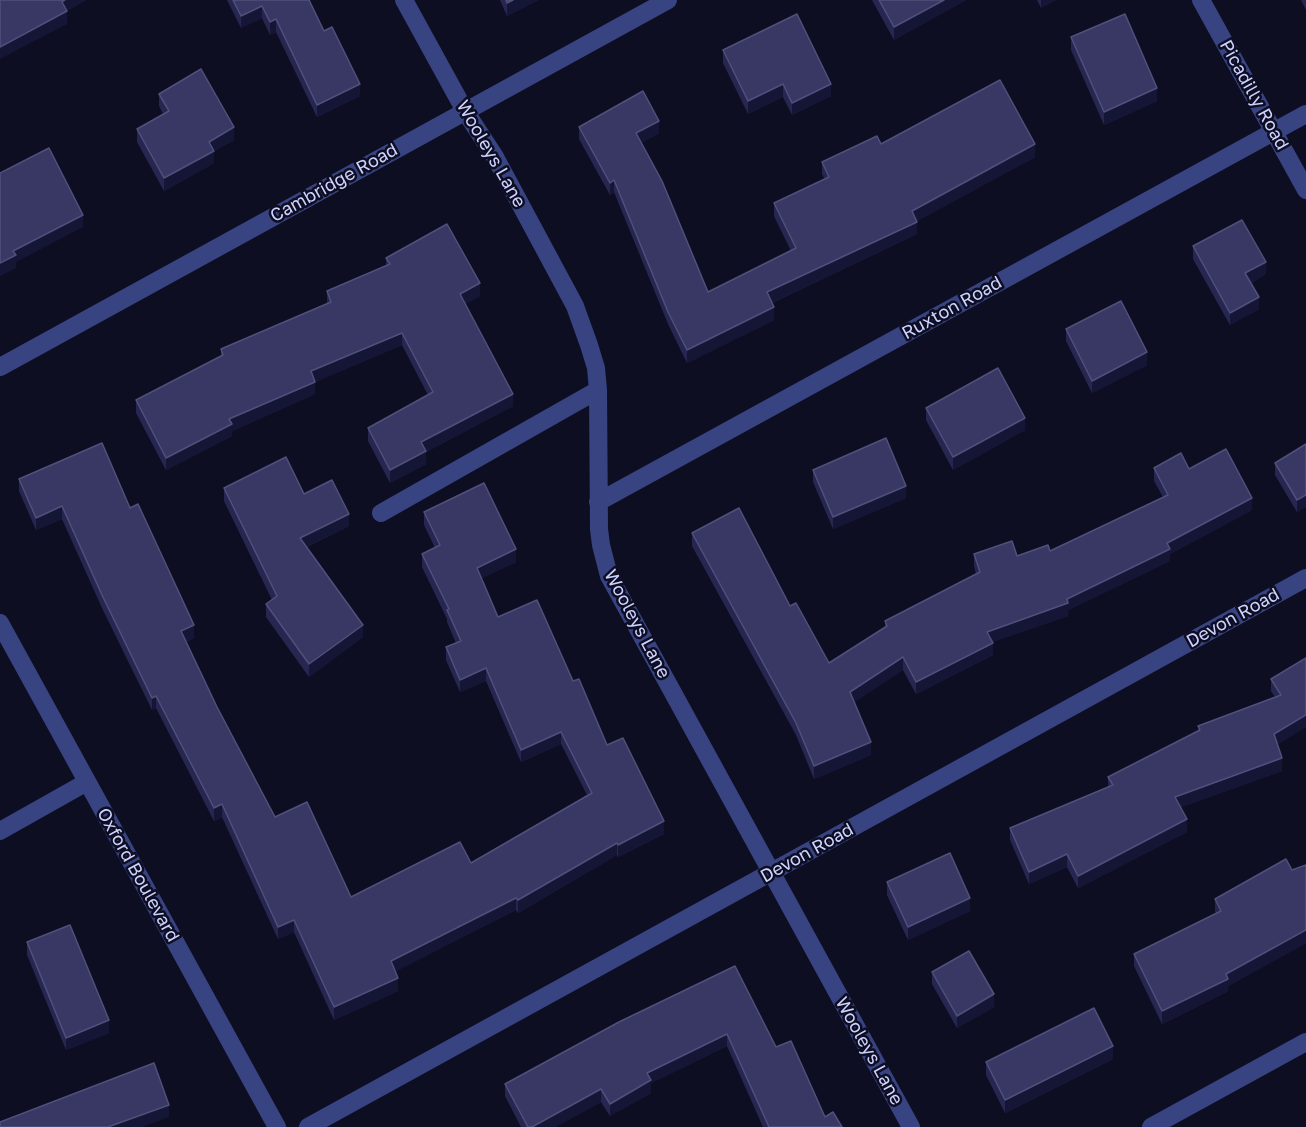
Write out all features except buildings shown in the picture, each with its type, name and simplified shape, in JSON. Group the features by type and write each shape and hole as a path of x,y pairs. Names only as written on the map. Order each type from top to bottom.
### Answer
{"street":[{"name":"Wooleys Lane","path":"404,0 465,111 495,156 574,306 589,345 596,368 598,390 598,502 601,545 609,576 911,1127"},
{"name":"Cambridge Road","path":"0,367 668,0"},
{"name":"Picadilly Road","path":"1202,0 1306,190"},
{"name":"Ruxton Road","path":"598,502 1306,114"},
{"path":"381,513 598,390"},
{"name":"Devon Road","path":"308,1127 1306,578"},
{"name":"Oxford Boulevard","path":"0,623 277,1127"},
{"path":"0,831 87,782"},
{"path":"1151,1127 1306,1042"}]}
